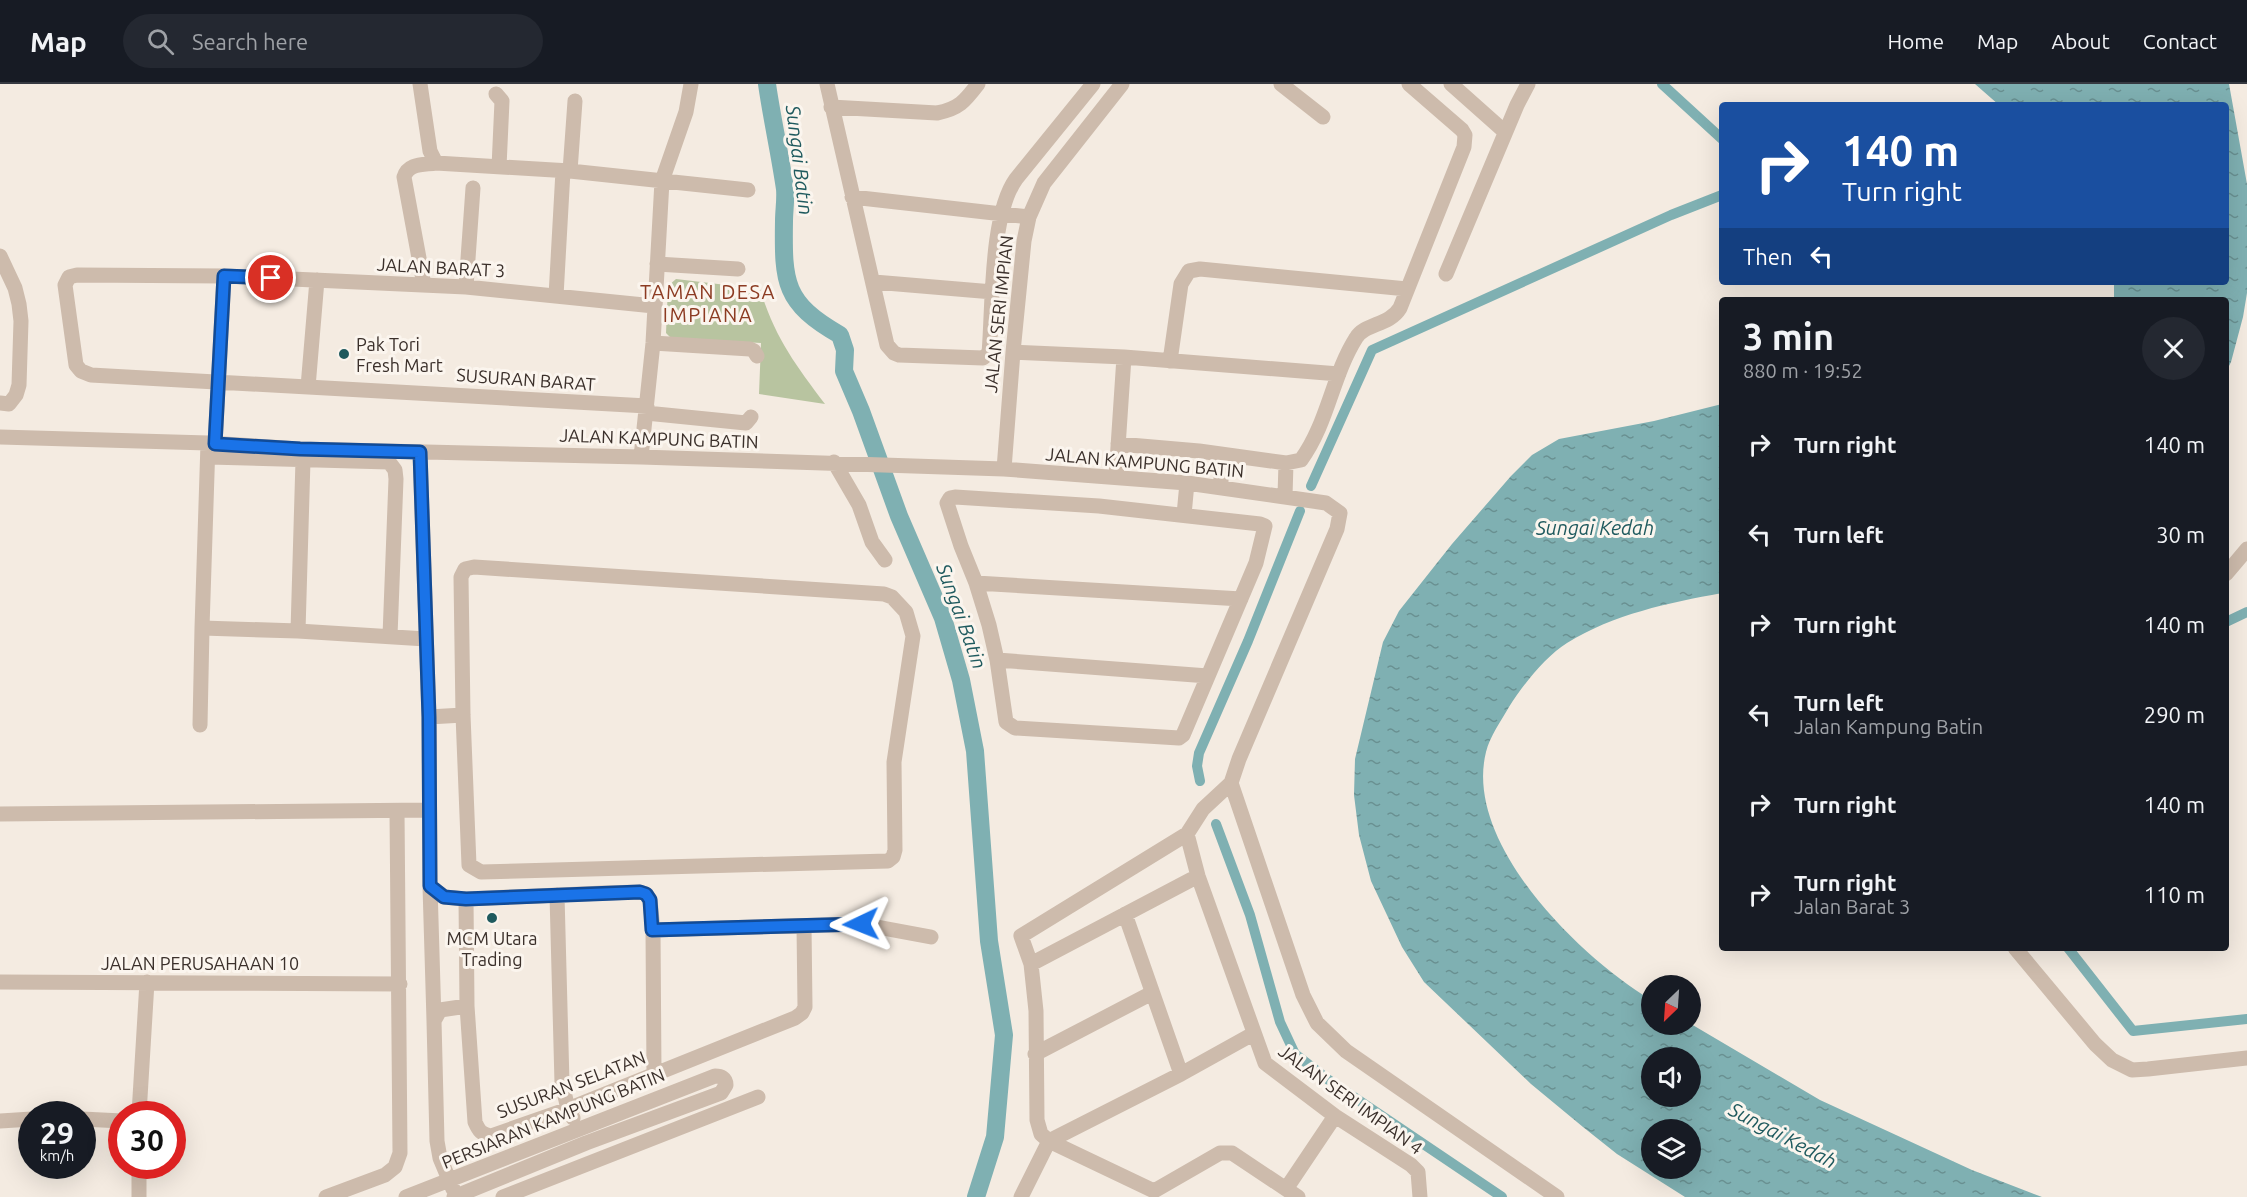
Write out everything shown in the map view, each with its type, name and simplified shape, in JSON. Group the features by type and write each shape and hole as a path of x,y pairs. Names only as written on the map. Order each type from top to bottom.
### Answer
{"street":[{"path":"420,84 430,151 436,163"},
{"path":"640,457 653,343 663,181 686,112 691,84"},
{"path":"827,84 887,345 899,356 983,358 988,353 1001,213 1010,186 1093,84"},
{"path":"831,106 937,113 953,110 965,101 978,84"},
{"name":"JALAN SERI IMPIAN","path":"1004,469 1024,241 1029,217 1044,183 1122,84"},
{"path":"1281,84 1323,117"},
{"path":"1118,444 1286,463 1298,462 1305,454 1322,421 1346,355 1359,333 1390,320 1396,314 1464,147 1465,139 1462,130 1409,84"},
{"path":"1451,84 1505,132"},
{"path":"1446,274 1505,132 1528,84"},
{"path":"496,94 502,101 499,167"},
{"path":"556,296 566,171 575,101"},
{"path":"424,285 404,177 406,170 412,166 436,163 566,171 748,190"},
{"path":"466,287 473,188"},
{"path":"852,197 1029,217"},
{"path":"0,257 15,288 21,321 19,385 16,395 9,404 0,403"},
{"path":"657,264 738,269"},
{"path":"1170,361 1181,284 1189,271 1200,269 1407,289"},
{"name":"JALAN BARAT 3","path":"81,371 76,365 65,285 69,277 77,275 224,276 466,287 654,306"},
{"path":"200,725 202,628 211,448 218,381 224,276"},
{"path":"308,387 317,280"},
{"path":"874,282 993,292"},
{"path":"653,343 750,349 757,356"},
{"path":"1013,352 1124,357 1339,374"},
{"path":"1116,477 1124,357"},
{"name":"SUSURAN BARAT","path":"81,371 91,375 646,409 746,423 751,417"},
{"name":"JALAN KAMPUNG BATIN","path":"0,437 302,454 420,452 834,462 1004,469 1187,483 1314,500 1335,508 1340,513 1340,520 1231,783"},
{"path":"420,452 429,717 428,810 437,1141 440,1158 455,1197"},
{"path":"298,631 302,454 389,462 394,470 390,636"},
{"path":"1221,454 1221,488"},
{"path":"834,462 859,505 872,542 885,560"},
{"path":"1286,463 1286,496"},
{"path":"1184,515 1187,483"},
{"path":"950,498 1099,506 1264,526 1256,563 1186,728 1179,738 1015,728 1006,722 998,660 976,583 947,503 950,498"},
{"path":"2229,570 2247,549"},
{"path":"474,567 884,594 900,604 911,622 913,636 894,762 895,850 893,857 888,861 481,872 469,864 463,715 461,577 465,569 474,567"},
{"path":"976,583 1241,599"},
{"path":"202,628 426,639"},
{"path":"998,660 1208,676"},
{"path":"429,717 463,715"},
{"path":"1335,1116 1292,1193 1232,1153 1227,1152 1220,1153 1159,1195 1049,1141 1041,1134 1037,1120 1036,1011 1031,964 1021,936 1187,834 1203,809 1231,783 1303,995 1317,1023 1346,1051 1557,1197"},
{"path":"0,814 428,810"},
{"path":"326,1197 385,1175 395,1167 399,1160 400,984 397,811"},
{"name":"JALAN SERI IMPIAN 4","path":"1187,834 1198,876 1253,1034 1265,1062 1335,1116 1412,1164 1418,1172 1420,1197"},
{"path":"1031,964 1198,876"},
{"path":"430,886 444,897 466,899 640,892 646,894 650,900 652,930 654,1073"},
{"path":"557,895 562,1083 568,1109 578,1128"},
{"name":"SUSURAN SELATAN","path":"466,899 467,1006 475,1122 479,1131 491,1136 568,1109 795,1018 802,1013 804,1007 804,926"},
{"path":"1125,914 1181,1074"},
{"path":"652,930 861,924 931,937"},
{"path":"2018,951 2095,1044 2121,1066 2132,1070 2148,1069 2247,1058"},
{"name":"JALAN PERUSAHAAN 10","path":"0,982 400,984"},
{"path":"140,1101 147,982"},
{"path":"1035,1054 1152,993"},
{"path":"434,1020 440,1010 467,1006"},
{"path":"1021,1197 1049,1141 1181,1074 1253,1034"},
{"name":"PERSIARAN KAMPUNG BATIN","path":"406,1197 715,1076 726,1081 721,1093 586,1143 455,1197"},
{"path":"503,1197 758,1097"},
{"path":"0,1121 18,1120"},
{"path":"139,1179 139,1197"}],"green space":[{"path":"676,279 760,289 779,336 825,404 759,394 761,343 671,338 666,333 668,286"}],"water":[{"path":"1975,84 2229,84 2247,184 2247,293 2243,317 2229,366 2229,297 2114,297 2114,285 2229,285 2229,102 1996,102"},
{"name":"Sungai Kedah","path":"1719,405 1719,594 1622,617 1567,643 1543,663 1528,681 1514,699 1490,740 1486,752 1484,787 1492,824 1510,860 1534,895 1592,956 1641,993 1641,1035 1701,1035 1701,1030 1820,1100 1972,1170 2042,1197 1685,1197 1657,1179 1701,1179 1701,1119 1641,1119 1641,1169 1617,1154 1531,1084 1424,982 1402,947 1371,881 1359,835 1354,795 1355,759 1383,642 1399,611 1452,544 1532,455 1559,439 1654,421"}],"waterway":[{"name":"Sungai Batin","path":"767,84 785,189 784,260 791,289 797,301 807,312 840,335 845,350 844,371 899,516 943,618 961,680 975,751 989,941 1004,1035 995,1137 976,1197"},
{"path":"1662,84 1719,136"},
{"path":"1311,486 1372,350 1671,215 1719,196"},
{"path":"1200,781 1197,766 1199,753 1248,641 1300,511"},
{"path":"2229,621 2247,612"},
{"path":"1216,824 1250,915 1280,1022 1295,1054 1330,1081 1502,1197"},
{"path":"2070,951 2133,1031 2247,1019"}],"place":[{"name":"Pak Tori Fresh Mart","path":"344,354"},
{"name":"MCM Utara Trading","path":"492,918"}],"district":[{"name":"TAMAN DESA IMPIANA","path":"708,302"}],"route":[{"path":"271,278 224,276 215,444 420,452 429,717 430,886 436,893 444,897 466,899 640,892 646,894 650,900 652,930 861,924"}]}
